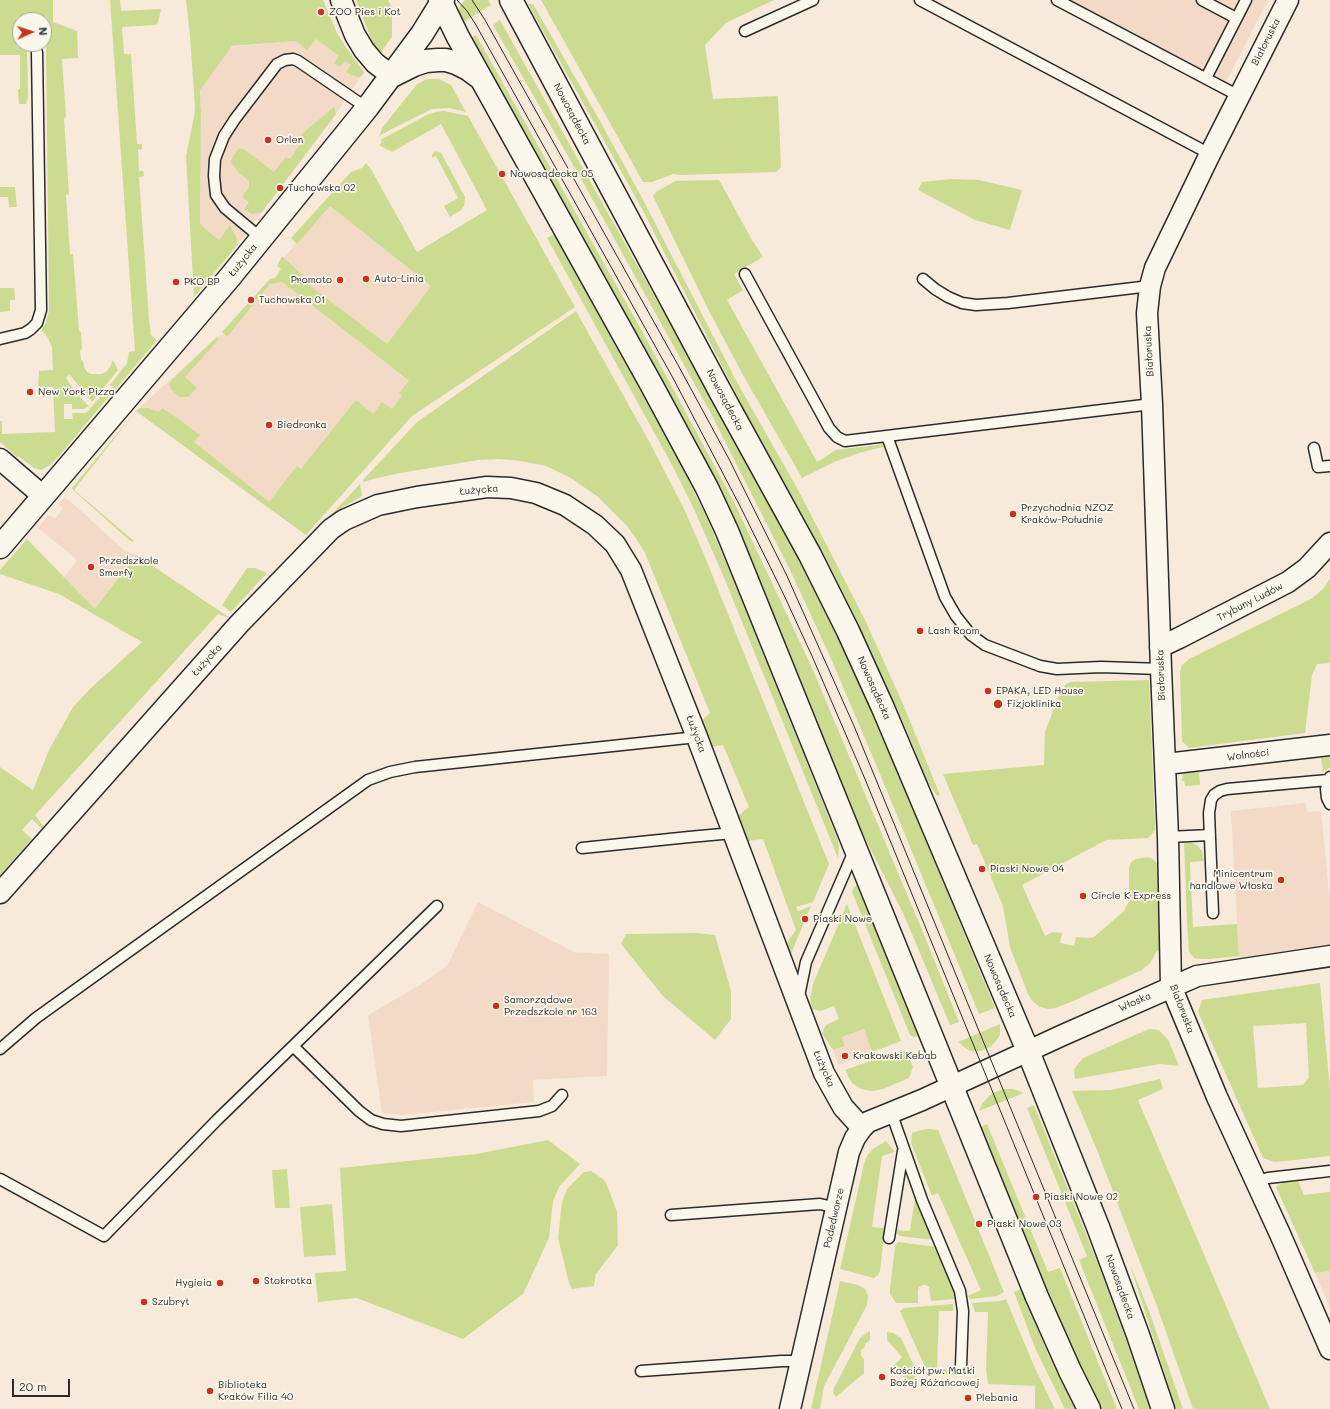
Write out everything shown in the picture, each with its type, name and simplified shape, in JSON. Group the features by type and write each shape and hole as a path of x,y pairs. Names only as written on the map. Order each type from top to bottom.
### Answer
{"main road":[{"name":"Łużycka","path":"0,547 230,277 368,108 422,34 443,1"},
{"path":"443,1 458,37 651,384 707,488 727,531 1037,1297 1070,1372 1089,1409"},
{"name":"Nowosądecka","path":"510,1 810,555 848,631 883,708 1028,1052 1098,1227 1138,1335 1163,1409"},
{"path":"392,76 426,61 446,60 468,69 482,80"}],"street":[{"path":"341,0 355,35 364,50 375,63 392,76"},
{"name":"Białoruska","path":"1288,0 1154,268 1147,313 1166,764 1171,986 1217,1097 1256,1181 1330,1349"},
{"path":"0,460 43,496"},
{"name":"Łużycka","path":"0,892 239,624 331,529 344,520 378,505 417,497 487,487 511,488 536,493 565,505 595,525 614,544 632,570 824,1073 843,1107 862,1128"},
{"name":"Trybuny Ludów","path":"1160,647 1288,582 1307,568 1330,543"},
{"name":"Wolności","path":"1166,764 1330,745"},
{"name":"Włoska","path":"952,1086 1171,986 1197,976 1330,956"},
{"name":"Podedworze","path":"790,1409 849,1152 855,1138 868,1122 952,1086"}],"lane":[{"path":"745,31 813,0"},
{"path":"920,0 1210,154"},
{"path":"1057,0 1239,96"},
{"path":"1202,0 1236,18"},
{"path":"1206,78 1246,0"},
{"path":"0,339 25,333 31,329 37,323 41,310 37,52"},
{"path":"261,238 225,208 216,195 214,176 215,159 224,136 277,64 285,60 293,59 298,61 368,108"},
{"path":"745,274 829,428 845,441 1152,404"},
{"path":"924,279 935,289 948,297 962,303 976,304 1008,303 1150,286"},
{"path":"887,436 945,597 956,616 971,634 985,645 1040,666 1057,669 1101,667 1161,670"},
{"path":"1314,448 1318,468 1330,466"},
{"path":"0,1049 36,1018 82,984 368,780 390,772 415,768 697,737"},
{"path":"1213,913 1209,806 1214,795 1227,789 1329,779 1326,789 1330,804"},
{"path":"582,848 733,833"},
{"path":"1168,837 1210,835"},
{"path":"797,1003 806,962 856,847"},
{"path":"0,1179 104,1236 217,1120 294,1047 437,906"},
{"path":"294,1047 359,1111 371,1120 382,1124 401,1126 539,1111 552,1106 562,1095"},
{"path":"891,1112 922,1200 960,1291 963,1311 961,1366"},
{"path":"889,1238 904,1150"},
{"path":"1256,1181 1268,1178 1330,1171"},
{"path":"671,1215 820,1204 837,1208"},
{"path":"641,1371 800,1361"}],"shaded area":[{"path":"1059,0 1268,0 1224,86"},
{"path":"316,39 364,72 336,114 235,248 237,243 230,226 219,240 200,224 201,112 199,50"},
{"path":"330,206 431,286 385,347 278,264"},
{"path":"282,282 412,384 399,412 272,511 136,411 217,337 223,334 227,337 270,284"},
{"path":"64,498 70,501 125,551 136,555 195,594 109,623 64,577 76,562 75,558 38,528 48,515 55,518 59,514 63,508 58,504"},
{"name":"Minicentrum handlowe Włoska","path":"1306,803 1307,812 1321,811 1330,901 1330,954 1246,965 1239,956 1231,811"},
{"name":"Samorządowe Przedszkole nr 163","path":"478,902 574,952 609,954 607,1076 533,1080 534,1102 402,1115 382,1113 368,1015 420,985 447,966"},
{"path":"864,1029 872,1052 839,1065 833,1050 845,1046 842,1037"},
{"path":"1330,1271 1330,1308 1315,1273"}],"green space":[{"path":"0,0 53,0 53,22 77,31 78,58 62,59 69,194 66,195 70,254 73,254 79,331 81,332 81,360 83,361 87,372 91,374 101,374 106,372 113,360 118,370 92,402 70,375 67,376 66,378 77,394 89,406 84,409 72,409 72,404 64,404 64,419 73,419 72,413 85,413 88,411 107,389 112,393 60,455 50,465 41,470 34,468 18,456 17,457 0,442 0,421 2,421 2,434 55,432 53,387 38,387 39,371 37,371 53,370 52,347 47,336 41,330 46,323 49,310 46,52 52,52 52,12 12,12 12,52 27,52 28,97 26,104 19,104 18,89 20,89 20,55 0,55"},
{"path":"110,0 120,0 121,11 161,9 158,23 155,25 122,27 124,54 131,54 137,144 142,144 142,149 138,150 139,171 143,171 144,176 139,177 149,320 151,335 157,340 115,390 110,385 127,363 129,352 135,351"},
{"path":"186,0 323,0 337,33 364,72 362,76 358,77 346,72 351,65 345,61 340,67 334,63 339,56 316,39 307,50 296,41 232,46 200,90 200,224 219,240 230,225 237,239 237,243 235,248 194,297 186,156 195,107"},
{"path":"356,0 388,0 392,7 392,37 381,52 376,50 374,47"},
{"path":"465,0 488,0 491,5 462,23 458,12 460,6"},
{"path":"541,0 774,0 726,23 705,45 713,99 778,96 781,167 776,172 673,174 652,182 643,182"},
{"path":"528,4 533,4 595,112 641,196 738,384 797,488 866,622 903,704 940,795 937,796 923,774 914,748 886,684 832,571 745,411 641,207"},
{"path":"500,20 760,485 837,632 872,710 995,1008 979,1014 875,762 829,654 790,570 709,410 584,184 493,25"},
{"path":"476,35 642,331 734,502 813,670 959,1022 950,1025 904,915 858,824 765,593 732,516 696,443 471,38"},
{"path":"427,79 439,79 451,85 466,112 449,108 432,109 382,134 379,137 382,128 417,84"},
{"path":"334,107 336,114 262,212 252,214 244,209 249,202 242,197 249,187 249,181 238,172 231,162 239,148 245,150 274,172 286,157 290,159 301,143 298,140 303,133"},
{"path":"444,111 468,116 575,307 412,416 306,535 136,411 141,408 149,408 159,412 162,408 173,415 200,435 194,442 269,502 297,466 301,469 356,400 373,414 382,402 392,409 402,396 399,393 409,381 282,282 270,284 227,337 222,332 270,279 275,278 281,269 277,266 282,256 303,276 305,282 387,344 431,286 330,206 297,244 291,238 351,172 362,168 366,163 372,171 417,252 487,210 441,124 392,152 379,145 382,142 380,140 429,114 436,112"},
{"path":"435,151 441,153 465,197 464,206 461,210 450,217 444,206 458,198 436,156 432,158"},
{"path":"951,179 979,180 1022,190 1010,230 975,220 918,190 922,182"},
{"path":"719,180 763,257 734,274 743,290 727,300 817,462 836,450 885,444 886,446 859,453 834,462 802,478 743,375 709,311 653,196 656,192 675,181"},
{"path":"0,187 15,187 17,207 9,207 8,197 0,197"},
{"path":"554,234 675,454 705,514 743,602 838,841 838,858 725,580 694,509 671,463 547,238"},
{"path":"0,288 14,288 15,300 10,300 10,311 0,312"},
{"path":"576,311 650,443 684,509 703,552 829,864 813,902 796,907 798,911 811,906 790,956 786,944 796,930 763,839 748,841 738,816 749,807 723,745 710,747 700,722 710,713 645,553 627,526 598,497 571,478 546,466 521,461 499,459 478,460 400,473 364,482 363,480 417,422"},
{"path":"217,337 219,339 185,377 197,388 188,397 179,397 171,389 169,384"},
{"path":"136,411 74,490 134,541 132,542 73,490 72,488"},
{"path":"360,484 362,496 343,507 327,519"},
{"path":"27,539 95,609 136,555 230,618 218,614 35,815 44,827 42,829 32,819 22,830 32,839 0,875 0,767 33,790 49,750 73,707 92,687 142,642 59,594 0,574 0,570"},
{"path":"247,568 255,568 267,573 231,612 222,605"},
{"path":"1330,579 1330,663 1317,664 1312,675 1305,733 1189,748 1182,741 1180,672 1182,665 1189,659 1311,599 1323,589"},
{"path":"1149,680 1155,830 1148,838 1106,840 1022,885 1045,936 1053,932 1062,933 1060,943 1074,946 1076,937 1094,937 1124,911 1129,901 1129,868 1131,862 1136,859 1149,857 1157,863 1158,869 1161,950 1157,951 1150,963 1142,970 1056,1008 1049,1009 1040,1007 1033,1002 1028,994 1010,947 1003,906 977,844 973,845 943,774 1044,765 1045,732 1061,690 1066,684 1071,682"},
{"path":"1330,751 1330,767 1323,772 1321,758 1199,770 1200,785 1185,786 1184,781 1182,781 1183,771"},
{"path":"1184,843 1192,843 1198,846 1202,851 1204,861 1190,862 1193,927 1237,924 1239,956 1200,959 1194,958 1189,952"},
{"path":"857,885 918,1036 914,1037 910,1035 852,892 854,887"},
{"path":"847,904 901,1041 872,1052 864,1029 842,1037 845,1046 833,1050 822,1033 826,1025 839,1019 834,1006 821,1011 812,1009 810,1000 813,984"},
{"path":"696,933 715,935 731,991 731,1019 715,1040 663,996 621,944 626,934"},
{"path":"1320,983 1330,1089 1330,1156 1275,1162 1263,1158 1198,1012 1202,1000","holes":["1306,1023 1309,1078 1303,1085 1258,1088 1253,1026"]},
{"path":"1000,1024 1000,1035 996,1041 990,1047 981,1051 970,1051 958,1042"},
{"path":"1149,1029 1159,1030 1169,1041 1179,1066 1160,1064 1075,1079 1074,1069 1083,1058"},
{"path":"902,1050 906,1051 913,1067 909,1078 883,1089 872,1091 861,1089 852,1083 845,1070"},
{"path":"1160,1079 1163,1089 1138,1100 1270,1409 1193,1409 1158,1309 1097,1150 1072,1091 1111,1090"},
{"path":"1003,1089 1013,1089 1024,1093 979,1111 987,1098 993,1093"},
{"path":"1034,1105 1100,1269 1150,1409 1139,1409 1079,1260 1087,1256 1027,1108"},
{"path":"987,1124 1048,1272 1060,1268 1117,1409 1100,1409 1071,1349 981,1127"},
{"path":"929,1129 938,1130 1004,1292 997,1296 970,1299 968,1296 981,1290 938,1193 932,1196 911,1143 912,1133"},
{"path":"548,1140 580,1164 559,1187 553,1201 549,1238 523,1294 463,1339 357,1298 318,1302 315,1273 346,1271 340,1168 476,1154"},
{"path":"886,1141 895,1152 882,1156 872,1227 885,1228 880,1271 874,1278 840,1269 864,1164 867,1156 873,1149"},
{"path":"287,1169 290,1208 275,1208 272,1170"},
{"path":"591,1171 603,1179 607,1185 617,1212 618,1245 596,1274 594,1286 572,1289 569,1283 558,1238 562,1202 567,1189 584,1172"},
{"path":"1298,1181 1304,1195 1330,1192 1330,1271 1315,1273 1276,1187 1282,1183"},
{"path":"915,1198 934,1240 900,1236 897,1234 897,1230 910,1231"},
{"path":"332,1204 336,1255 304,1257 300,1207"},
{"path":"898,1242 937,1247 954,1287 954,1299 931,1301 929,1287 923,1285 919,1287 918,1303 896,1303 890,1294 890,1289 895,1246"},
{"path":"1130,1265 1148,1308 1183,1409 1176,1409"},
{"path":"840,1281 858,1285 865,1289 868,1295 867,1305 824,1386 820,1409 811,1409"},
{"path":"1021,1289 1048,1354 1075,1409 1065,1409 1035,1348 1014,1292"},
{"path":"1006,1299 1034,1366 1055,1409 1035,1409 1035,1386 988,1384 986,1370 988,1312 975,1312 972,1303 1000,1301"},
{"path":"953,1304 953,1311 939,1311 937,1369 957,1370 962,1375 931,1374 926,1369 900,1311 904,1308"},
{"path":"870,1331 870,1340 861,1350 861,1356 864,1359 864,1373 836,1397 833,1393 834,1388 860,1338"},
{"path":"887,1332 893,1333 901,1338 916,1370 915,1386 912,1386 893,1366 902,1357 887,1340"}],"tram line":[{"path":"457,0 467,11 476,25 673,378 740,506 783,593 865,779 1122,1409"},
{"path":"472,0 485,20 678,365 729,459 787,576 854,726 1134,1409"}],"place":[{"name":"ZOO Pies i Kot","path":"321,12"},
{"name":"Orlen","path":"268,140"},
{"name":"Nowosądecka 05","path":"502,174"},
{"name":"Tuchowska 02","path":"280,188"},
{"name":"Auto-Linia","path":"366,279"},
{"name":"Promoto","path":"340,280"},
{"name":"PKO BP","path":"176,282"},
{"name":"Tuchowska 01","path":"251,300"},
{"name":"New York Pizza","path":"30,392"},
{"name":"Biedronka","path":"269,425"},
{"name":"Przychodnia NZOZ Kraków-Południe","path":"1013,514"},
{"name":"Przedszkole Smerfy","path":"91,567"},
{"name":"Lash Room","path":"920,631"},
{"name":"EPAKA, LED House","path":"988,691"},
{"name":"Fizjoklinika","path":"998,704"},
{"name":"Piaski Nowe 04","path":"982,869"},
{"name":"Minicentrum handlowe Włoska","path":"1281,880"},
{"name":"Circle K Express","path":"1083,896"},
{"name":"Piaski Nowe","path":"805,919"},
{"name":"Samorządowe Przedszkole nr 163","path":"496,1006"},
{"name":"Krakowski Kebab","path":"845,1056"},
{"name":"Piaski Nowe 02","path":"1036,1197"},
{"name":"Piaski Nowe 03","path":"979,1224"},
{"name":"Stokrotka","path":"256,1281"},
{"name":"Hygieia","path":"220,1283"},
{"name":"Szubryt","path":"144,1302"},
{"name":"Kościół pw. Matki Bożej Różańcowej","path":"882,1377"},
{"name":"Biblioteka Kraków Filia 40","path":"210,1391"},
{"name":"Plebania","path":"968,1398"}]}
